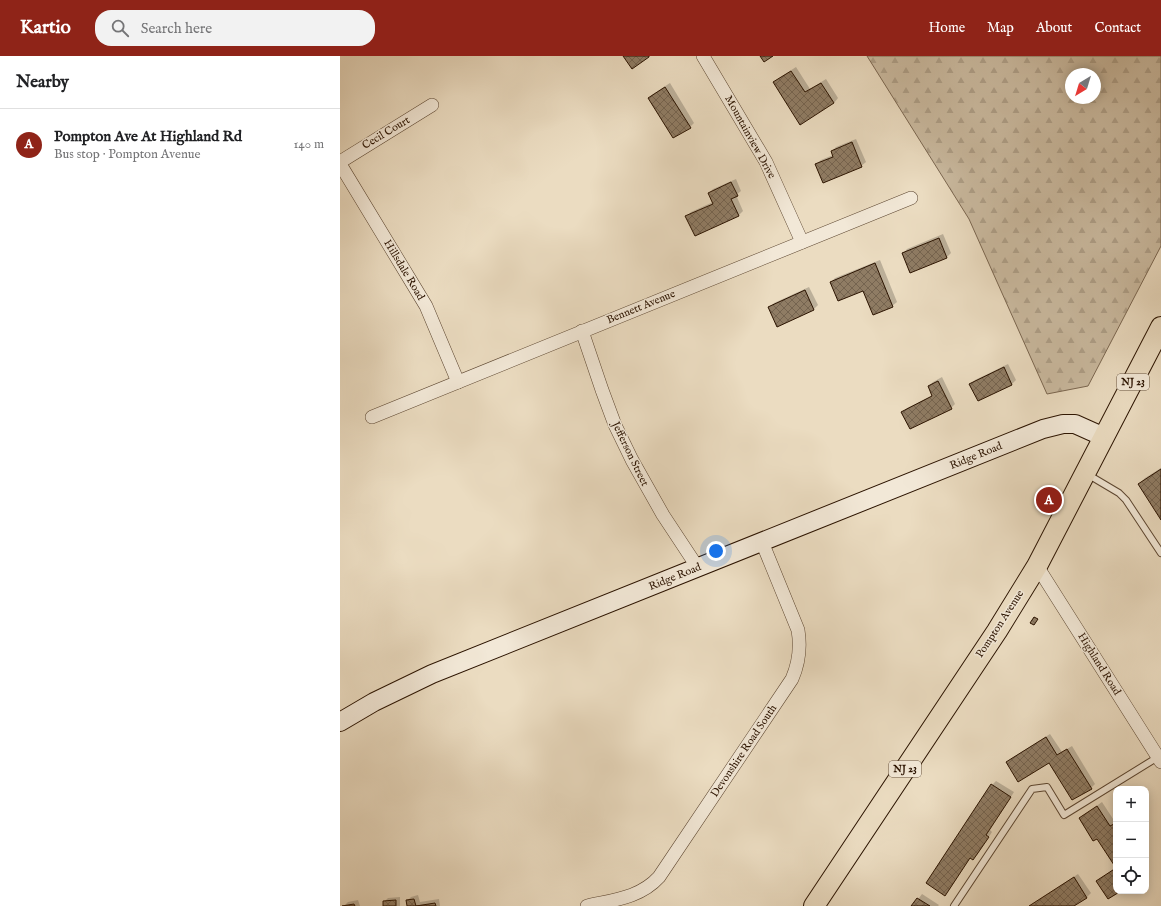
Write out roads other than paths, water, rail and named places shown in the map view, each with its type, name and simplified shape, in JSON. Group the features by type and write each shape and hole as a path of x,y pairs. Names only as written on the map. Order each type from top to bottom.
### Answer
{"main road":[{"name":"Pompton Avenue","path":"814,906 997,632 1037,566 1161,327"},
{"name":"Ridge Road","path":"340,722 381,698 432,674 1043,429 1063,424 1075,424 1104,437"}],"street":[{"name":"Mountainview Drive","path":"703,56 766,162 802,242"},
{"name":"Cecil Court","path":"340,163 432,105"},
{"name":"Hillsdale Road","path":"340,163 426,306 458,382"},
{"name":"Bennett Avenue","path":"372,416 911,198"},
{"name":"Jefferson Street","path":"582,331 604,397 632,460 663,515 698,568"},
{"name":"Devonshire Road South","path":"587,906 639,893 659,878 792,679 797,668 799,658 800,639 798,630 762,542"},
{"name":"Highland Road","path":"1037,566 1159,760"}],"lane":[{"path":"1086,473 1119,493 1126,500 1161,553"},
{"path":"954,906 1032,789 1047,787 1064,815 1159,760"}],"place":[{"name":"Pompton Ave At Highland Rd","path":"1049,500"}]}
